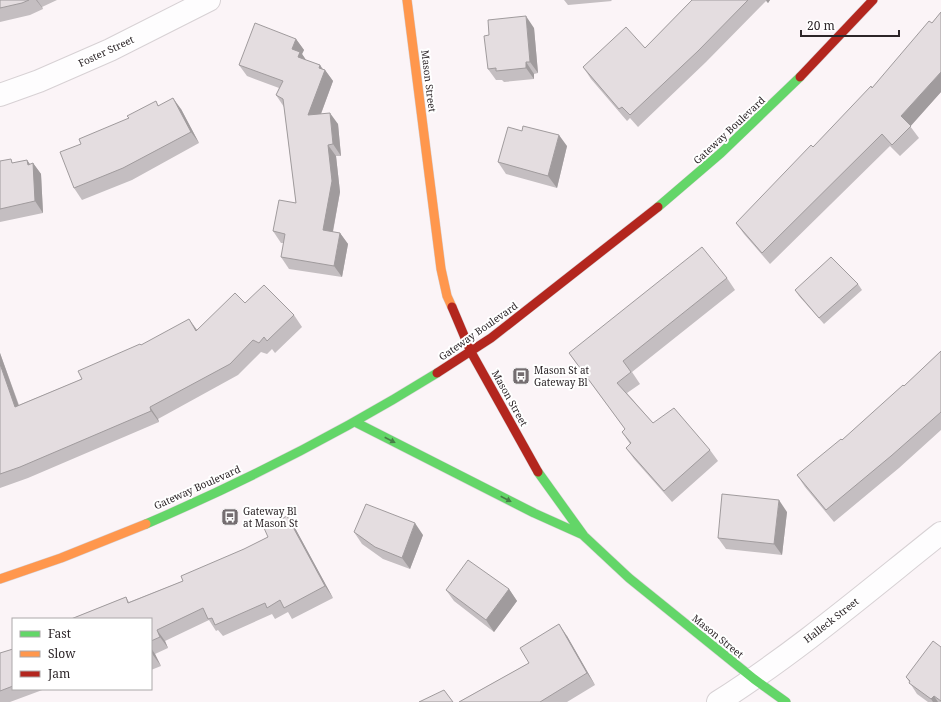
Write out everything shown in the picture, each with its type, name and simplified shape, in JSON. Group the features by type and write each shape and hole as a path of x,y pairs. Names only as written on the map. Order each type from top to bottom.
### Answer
{"street":[{"name":"Foster Street","path":"0,95 39,81 110,50 209,0"},
{"name":"Mason Street","path":"407,0 441,269 447,296 471,352 543,480 584,536 629,578 754,679 786,702"},
{"name":"Gateway Boulevard","path":"0,579 120,534 220,490 355,422 471,352 604,252 677,192 748,129 824,55 873,0"},
{"path":"355,422 534,513 584,536"},
{"name":"Halleck Street","path":"718,702 754,679 846,610 941,533"}],"building":[{"path":"0,0 29,0 0,8"},
{"path":"692,0 748,0 698,51 630,115 622,107 619,109 583,67 626,27 645,48"},
{"path":"941,12 941,72 901,116 911,126 892,145 882,134 762,253 736,223 811,145 813,147 871,86 872,88 929,21 932,23"},
{"path":"526,16 530,62 526,62 526,68 496,71 496,68 488,69 484,36 489,35 488,20"},
{"path":"255,23 296,39 292,49 300,52 298,57 320,65 319,68 325,70 308,115 330,113 333,144 328,145 332,181 323,230 340,233 334,266 281,257 285,234 273,231 279,200 296,203 283,99 276,95 283,81 239,65"},
{"path":"173,98 191,132 123,168 74,188 60,152 81,144 79,139 129,118 127,116 156,101 158,106"},
{"path":"523,126 559,135 548,176 498,162 508,127 522,131"},
{"path":"11,159 12,163 27,160 28,165 33,163 35,201 0,209 0,161"},
{"path":"702,247 727,278 623,361 631,372 617,383 653,423 674,408 710,450 664,491 626,448 631,443 622,432 625,429 569,353"},
{"path":"831,257 858,284 819,318 795,290"},
{"path":"264,285 294,315 267,341 264,337 259,343 253,340 230,364 150,407 151,411 20,467 0,474 0,364 15,407 82,379 78,371 140,344 141,345 189,319 196,331 235,293 245,303"},
{"path":"941,351 941,412 826,510 797,475 841,439 842,440 903,385 904,386"},
{"path":"722,494 779,500 774,544 718,538"},
{"path":"366,504 415,523 402,558 375,547 354,532"},
{"path":"287,516 325,586 284,608 280,600 267,608 265,603 215,625 212,618 208,619 203,608 157,630 160,637 152,641 152,618 74,618 126,597 128,603 183,581 181,576 268,537 264,528"},
{"path":"468,560 509,589 486,620 446,590"},
{"path":"559,624 587,673 540,702 459,702 529,663 520,648"},
{"path":"933,641 941,647 941,701 934,696 931,699 909,683 910,681 906,677"},
{"path":"12,649 12,686 0,691 0,653"},
{"path":"444,690 453,702 419,702"}],"traffic: fast":[{"path":"658,207 721,153 800,77"},
{"path":"146,524 183,508 294,454 366,415 437,373"},
{"path":"355,422 534,513 583,535"},
{"path":"538,472 584,536 629,578 754,679 786,702"}],"traffic: slow":[{"path":"407,0 441,269 447,296 452,307"},
{"path":"0,579 61,558 146,524"}],"traffic: jam":[{"path":"800,77 873,0"},
{"path":"437,373 491,338 658,207"},
{"path":"452,307 471,352 538,472"}],"place":[{"name":"Mason St at Gateway Bl","path":"521,376"},
{"name":"Gateway Bl at Mason St","path":"230,517"}]}
